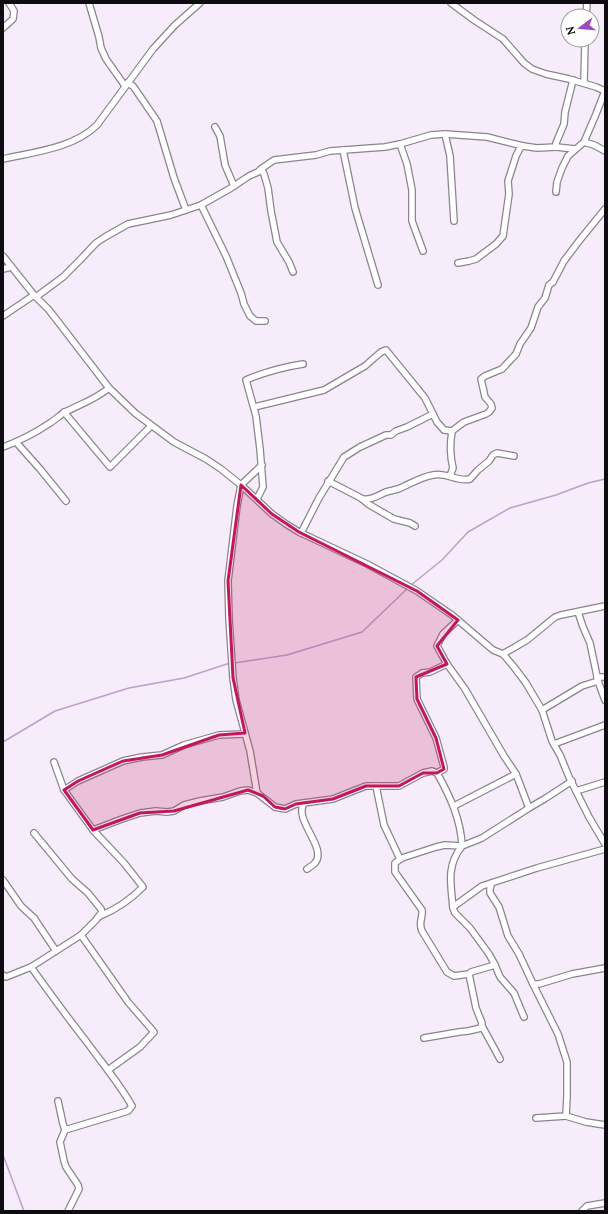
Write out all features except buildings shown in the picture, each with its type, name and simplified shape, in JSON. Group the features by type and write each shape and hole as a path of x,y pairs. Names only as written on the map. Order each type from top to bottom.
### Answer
{"street":[{"path":"3,28 13,19 14,11 9,3"},
{"path":"89,3 101,48 106,59 126,84 133,86 157,120 172,172 186,210"},
{"path":"3,158 69,143 90,132 97,125 153,49 175,25 200,3"},
{"path":"451,3 503,39 524,63 532,68 546,74 584,83 605,91 584,142 568,156 562,168 557,182 556,192"},
{"path":"584,83 585,48"},
{"path":"556,147 556,142 564,124 565,112 573,80"},
{"path":"215,127 220,136 224,165 234,186"},
{"path":"3,316 35,296 62,276 96,243 105,237 128,224 170,215 200,205 258,172 274,160 316,155 330,151 400,144 431,135 445,134 487,137 537,148 556,147 575,149"},
{"path":"445,134 450,156 454,221"},
{"path":"584,142 605,151"},
{"path":"400,144 407,164 412,190 412,221 423,251"},
{"path":"458,263 476,259 501,240 505,230 509,194 508,181 516,156 520,148 523,146"},
{"path":"343,150 355,208 378,285"},
{"path":"261,169 268,188 277,242 293,272"},
{"path":"200,205 204,210 226,256 250,316 256,321 265,321"},
{"path":"450,476 454,468 451,461 450,442 452,431 464,422 489,412 492,408 485,396 482,380 485,376 502,369 516,354 520,344 531,328 538,307 545,298 549,285 553,282 564,261 605,208"},
{"path":"3,256 35,296 49,310 109,388 151,426 174,442 206,459 242,485 272,514 301,533 367,564 417,591 458,620 493,650 503,654 526,683 542,710 554,744 576,791 605,844"},
{"path":"3,269 11,267"},
{"path":"254,407 324,390 365,366 381,352 386,350 426,398 437,422 444,430 452,431"},
{"path":"257,499 263,487 262,465 256,416 246,380 265,372 303,364"},
{"path":"3,447 16,442 52,422 64,412 95,398 109,388"},
{"path":"64,412 110,467 151,426"},
{"path":"301,533 328,481 344,457 386,435 407,427 433,414"},
{"path":"16,442 66,501"},
{"path":"362,499 370,500 432,475 439,474 460,480 470,479 489,461 493,455 497,453 514,456"},
{"path":"258,793 236,700 233,678 228,582 236,506 242,485 262,465"},
{"path":"328,481 362,499 394,519 410,523 415,526"},
{"path":"503,654 527,640 555,617 605,606"},
{"path":"578,612 590,643 598,679 605,700"},
{"path":"458,620 443,634 437,646 447,664 465,689 516,774 529,808"},
{"path":"438,773 444,769 444,767 436,738 417,699 416,677 422,673 430,672 447,664"},
{"path":"542,710 582,686 605,676"},
{"path":"554,744 605,725"},
{"path":"64,790 78,780 123,761 162,755 184,745 219,735 245,734"},
{"path":"54,762 64,790 93,830 124,863 143,887 132,898 119,907 99,916"},
{"path":"93,830 140,813 174,811 184,805 240,791 248,790 258,793 276,807 288,808 296,804 333,800 362,787 399,786 423,773 432,771 438,773 454,806 462,840 462,846 457,853 450,871 453,907 455,913 470,928 489,954 495,964 500,978 514,993 524,1017"},
{"path":"454,806 516,774"},
{"path":"495,964 469,974 457,976 447,972 420,928 422,910 395,872 395,863 400,859 440,846 462,846 482,838 572,781"},
{"path":"576,791 605,782"},
{"path":"376,786 384,825 400,859"},
{"path":"304,803 302,807 303,817 318,854 314,864 307,869"},
{"path":"3,975 6,977 31,967 81,935 102,912 88,893 72,880 34,833"},
{"path":"453,907 482,886 537,868 605,850"},
{"path":"3,880 21,906 34,918 56,951"},
{"path":"492,883 490,893 499,907 508,936 519,954 558,1034 567,1062 566,1116"},
{"path":"81,935 128,1002 154,1032 140,1047 108,1070"},
{"path":"31,967 126,1094 132,1106 128,1111 65,1130"},
{"path":"533,984 539,984 572,974 605,968"},
{"path":"469,974 476,1008 482,1026 500,1059"},
{"path":"424,1038 479,1029 482,1026"},
{"path":"58,1101 65,1130 60,1142 64,1161 79,1189 68,1211"},
{"path":"536,1118 566,1116 586,1122 605,1125"},
{"path":"582,1211 587,1206 605,1203"}],"highlighted area":[{"path":"241,485 272,514 299,532 417,591 458,620 437,646 447,664 416,677 417,699 436,738 444,769 437,773 423,773 399,786 366,786 333,799 296,804 285,809 275,807 263,796 248,790 174,811 140,813 93,830 64,790 78,781 123,761 162,755 219,735 245,733 233,678 228,581"}],"waterway":[{"path":"411,585 442,560 468,532 510,508 605,479"},
{"path":"234,663 287,655 362,632 408,588"},
{"path":"3,742 55,711 129,688 184,678 230,663"},
{"path":"3,1155 24,1211"}]}
